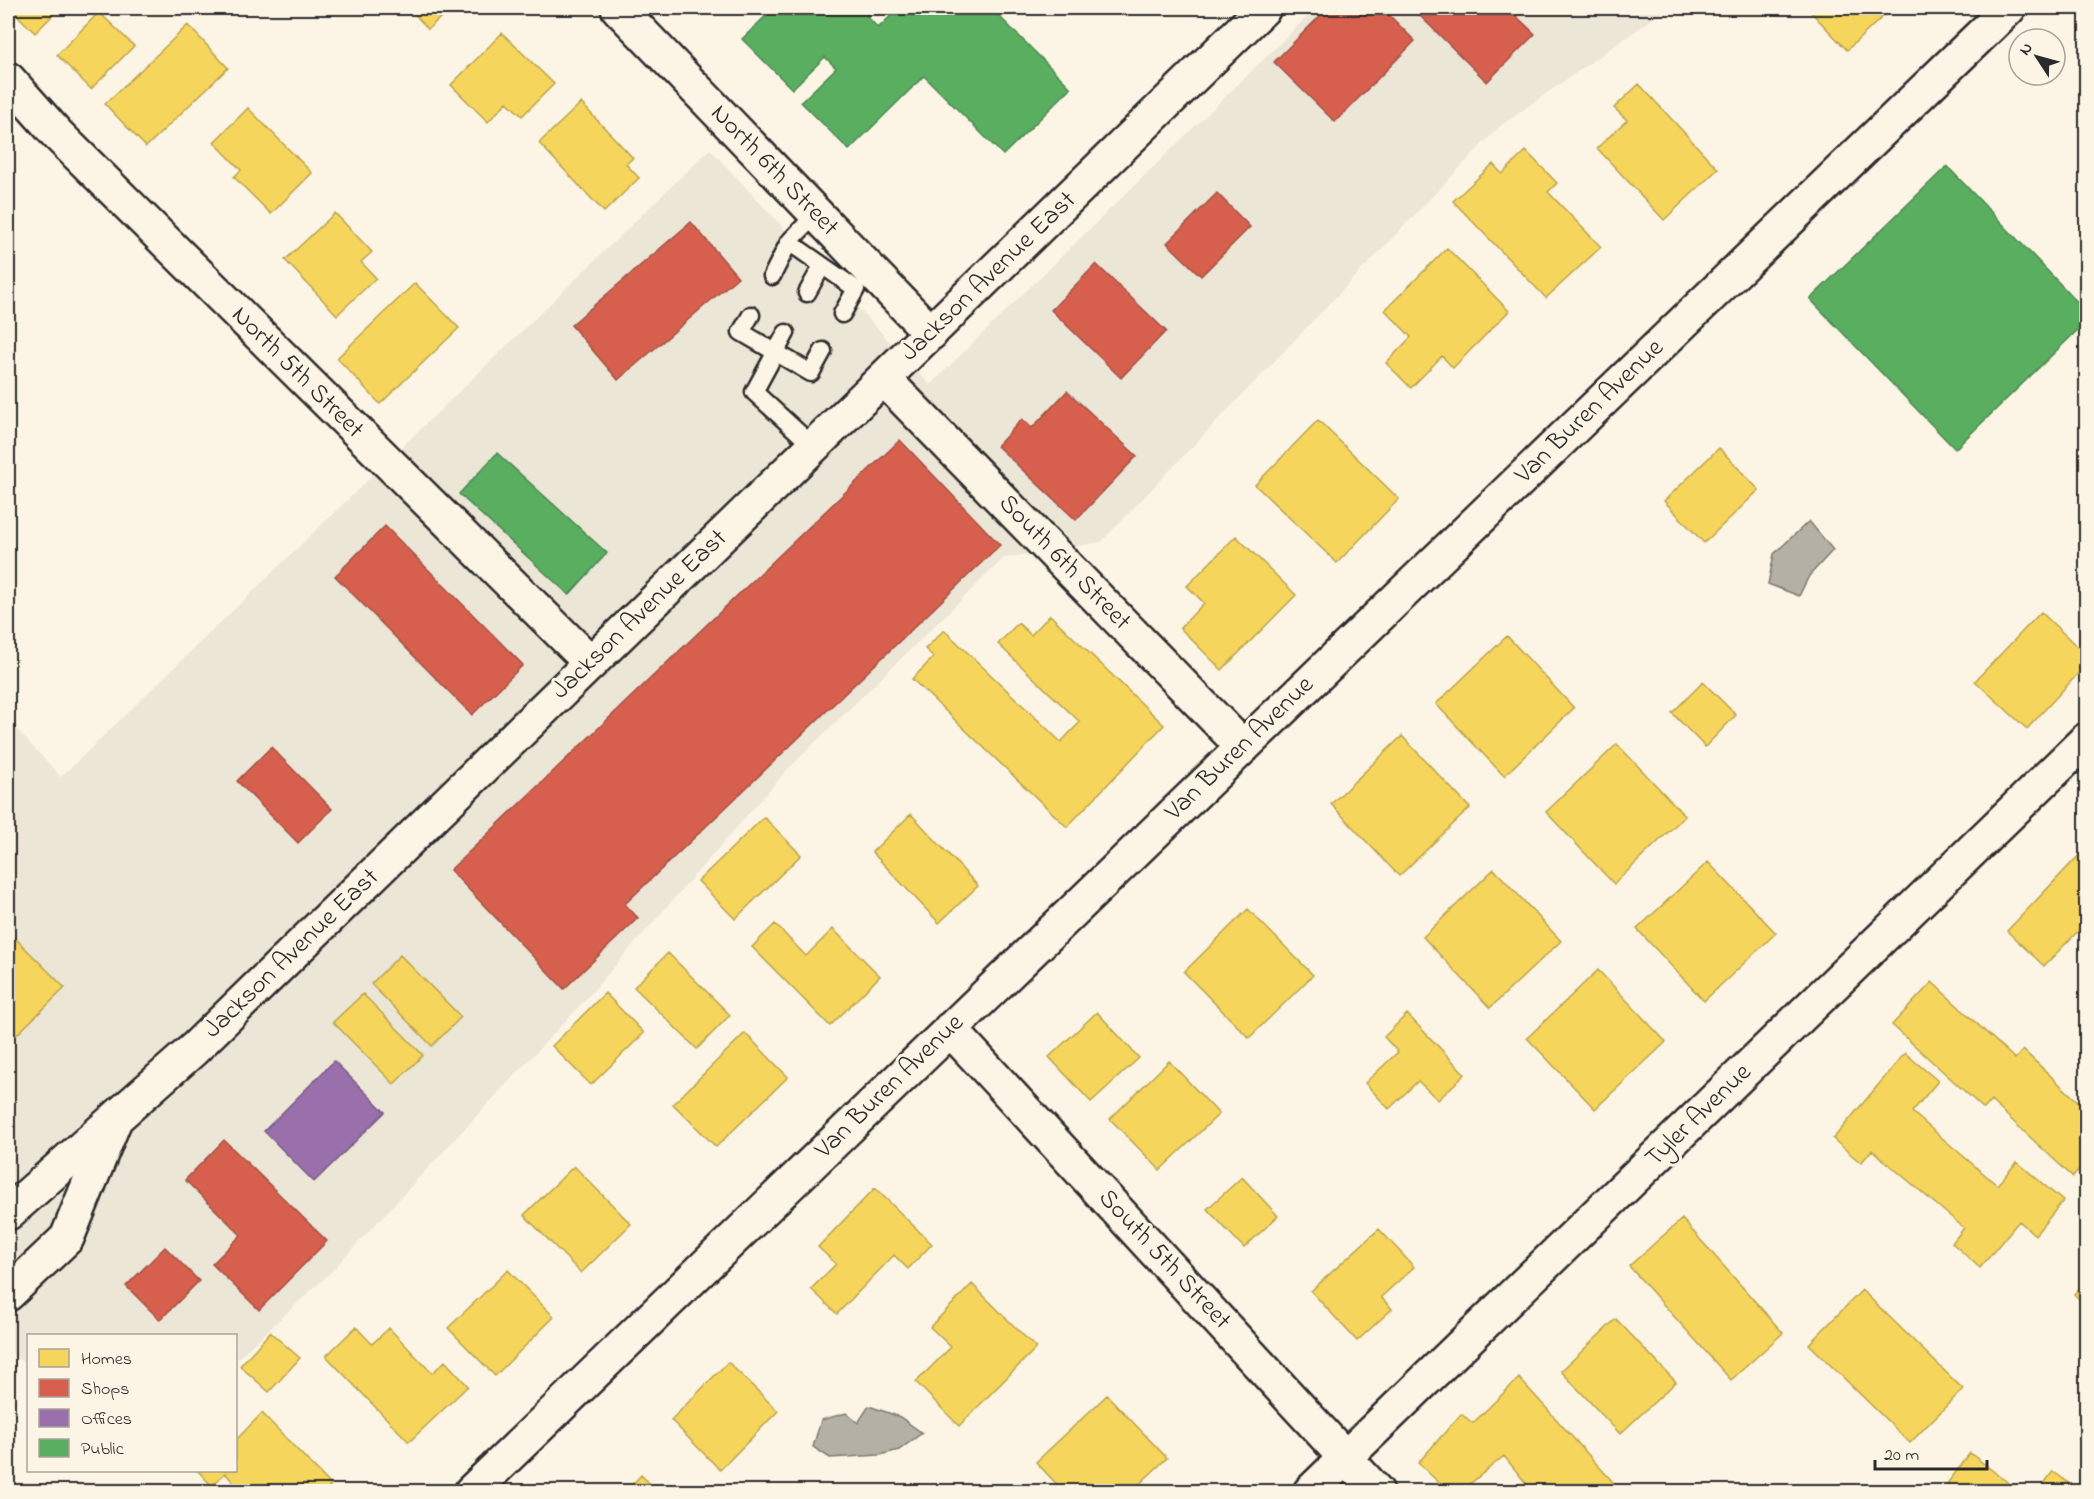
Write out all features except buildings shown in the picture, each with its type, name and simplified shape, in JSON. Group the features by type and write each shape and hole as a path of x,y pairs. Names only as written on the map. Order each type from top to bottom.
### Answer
{"street":[{"name":"North 6th Street","path":"618,8 932,333"},
{"name":"Jackson Avenue East","path":"8,1213 114,1122 194,1049 1264,8"},
{"name":"Van Buren Avenue","path":"471,1491 2009,8"},
{"name":"North 5th Street","path":"8,79 57,134 591,663"},
{"name":"South 6th Street","path":"884,379 1243,747"},
{"name":"Tyler Avenue","path":"1310,1491 2086,740"},
{"name":"South 5th Street","path":"950,1029 1377,1491"},
{"path":"8,1294 67,1238 114,1122"}],"lane":[{"path":"772,276 789,242 816,215"},
{"path":"789,242 856,289 842,314"},
{"path":"807,293 822,266"},
{"path":"751,315 741,332 811,373 823,351"},
{"path":"786,333 754,392 814,447"}],"shaded area":[{"path":"1316,8 1668,8 1499,127 1101,542 1004,558 788,769 585,1000 330,1273 237,1359 237,1334 27,1334 27,1365 11,1353 8,1356 8,720 61,777 710,149 930,385"},
{"path":"1809,521 1833,550 1809,576 1799,596 1768,584 1774,554"},
{"path":"869,1406 900,1417 922,1433 899,1450 880,1455 830,1458 813,1447 821,1420 846,1413 858,1423"}]}
